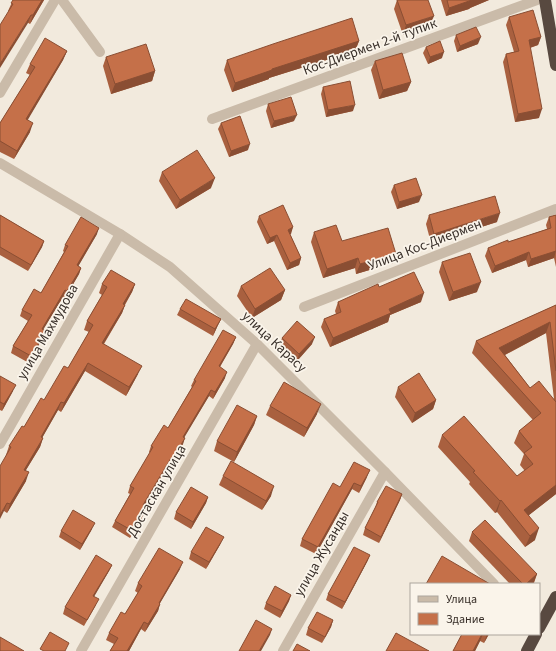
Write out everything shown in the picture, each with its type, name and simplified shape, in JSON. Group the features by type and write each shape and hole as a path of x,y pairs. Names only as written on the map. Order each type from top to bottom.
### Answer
{"highway":[{"path":"545,0 556,65"},
{"path":"540,626 556,597"},
{"path":"527,651 535,635"}],"street":[{"path":"0,93 55,0"},
{"path":"62,0 100,52"},
{"name":"Кос-Диермен 2-й тупик","path":"212,119 537,0"},
{"name":"улица Карасу","path":"0,163 120,234 170,267 257,344 386,472 493,583"},
{"name":"Улица Кос-Диермен","path":"304,307 556,209"},
{"name":"улица Махмудова","path":"0,444 120,234"},
{"name":"Достаскан улица","path":"81,651 257,344"},
{"name":"улица Жусанды","path":"283,651 386,472"}],"building":[{"path":"13,0 42,0 0,64 0,25 13,4 11,3"},
{"path":"397,0 428,0 434,16 406,25"},
{"path":"447,0 472,0 449,8"},
{"path":"533,10 541,37 529,40 542,109 518,114 506,54 519,51 509,17"},
{"path":"352,18 359,41 272,69 235,83 227,60"},
{"path":"476,27 481,37 460,46 456,35"},
{"path":"45,38 67,51 26,119 33,123 17,151 0,141 0,123 35,67 30,64"},
{"path":"440,41 444,52 430,57 426,47"},
{"path":"146,44 155,71 115,84 106,57"},
{"path":"402,53 411,82 383,90 375,61"},
{"path":"350,81 355,105 328,110 323,87"},
{"path":"291,97 297,115 274,121 268,104"},
{"path":"240,116 250,144 231,151 221,123"},
{"path":"197,150 215,178 180,200 162,172"},
{"path":"416,178 422,195 399,202 394,185"},
{"path":"495,196 500,213 434,234 429,215"},
{"path":"283,205 293,227 288,230 301,258 290,263 277,235 270,238 259,216"},
{"path":"0,215 44,241 31,265 0,247"},
{"path":"556,215 556,251 531,259 529,252 495,266 488,248 508,240 508,242 551,228 549,217"},
{"path":"81,217 99,228 77,265 81,268 67,291 65,290 42,329 46,331 31,356 13,346 32,315 22,310 34,289 41,293 68,246 65,245"},
{"path":"336,225 342,241 388,228 396,254 360,264 358,258 327,269 314,232"},
{"path":"470,253 481,282 453,292 442,262"},
{"path":"270,268 285,290 255,309 241,286"},
{"path":"111,270 135,284 123,304 125,305 102,343 142,366 129,387 88,363 64,403 61,402 41,437 43,438 24,470 29,472 10,504 7,503 0,515 0,466 11,447 9,446 22,426 24,427 41,398 44,400 64,366 68,368 93,325 87,321 107,287 102,284"},
{"path":"414,272 424,293 389,309 391,313 333,338 324,319 341,312 338,302 378,284 379,287"},
{"path":"186,299 221,319 215,329 180,309"},
{"path":"556,305 556,371 550,322 499,348 530,388 539,381 556,402 556,485 524,510 539,528 530,536 501,500 500,501 473,472 475,471 442,435 464,416 517,476 533,464 524,453 532,447 519,431 541,413 476,341"},
{"path":"297,321 315,337 299,354 282,338"},
{"path":"223,330 236,337 219,366 227,372 215,392 211,390 183,437 185,438 173,458 171,458 143,505 147,507 133,531 115,521 134,488 130,486 164,425 168,428 196,381 194,380"},
{"path":"419,373 436,400 415,413 398,387"},
{"path":"0,376 16,385 4,404 0,402"},
{"path":"284,382 321,404 307,428 270,406"},
{"path":"237,405 257,416 237,452 217,441"},
{"path":"231,461 274,486 266,501 223,476"},
{"path":"354,462 370,470 361,486 354,483 318,547 302,539 333,483 340,487"},
{"path":"386,486 402,494 381,537 365,528"},
{"path":"191,487 208,497 193,522 176,512"},
{"path":"73,510 95,523 82,544 61,531"},
{"path":"485,520 537,574 527,583 522,583 472,532"},
{"path":"206,527 224,537 209,562 191,552"},
{"path":"354,547 370,555 345,602 328,594"},
{"path":"159,548 183,562 148,624 144,622 127,651 110,651 118,638 109,633 121,612 125,614 142,586 138,583"},
{"path":"96,555 112,565 93,596 99,599 87,620 65,607"},
{"path":"442,556 488,583 427,583"},
{"path":"275,586 291,595 282,611 266,603"},
{"path":"317,612 333,620 325,637 308,628"},
{"path":"256,620 272,629 259,651 239,651"},
{"path":"50,632 69,643 65,651 44,651 40,649"},
{"path":"396,633 429,651 386,651"},
{"path":"461,635 481,635 473,651 453,651"},
{"path":"0,637 24,651 0,651"},
{"path":"297,644 310,651 293,651"}]}
